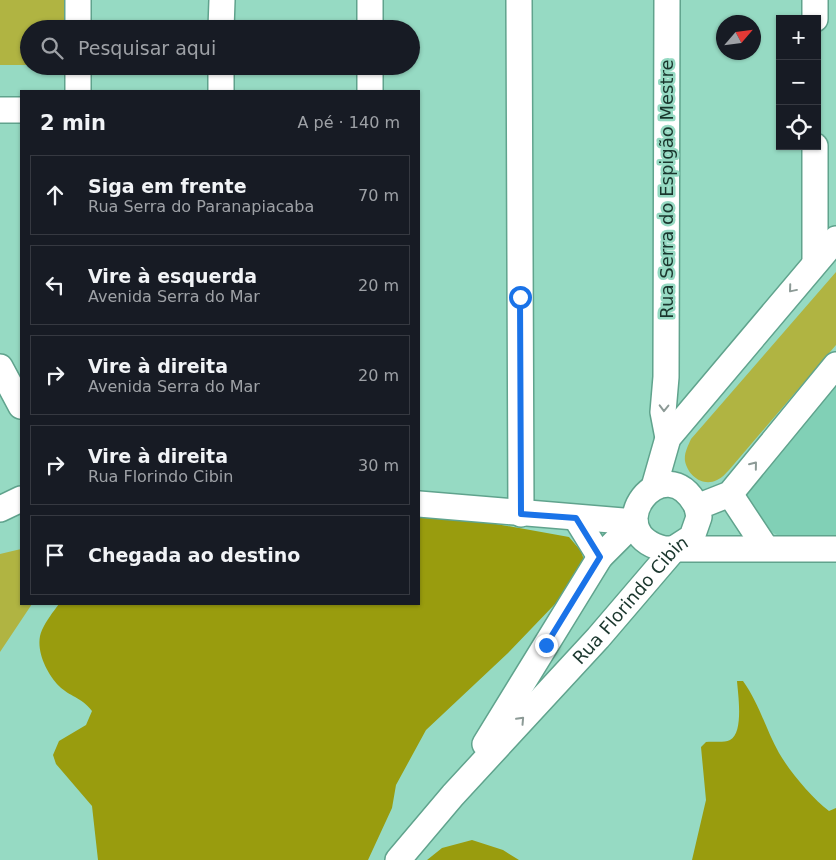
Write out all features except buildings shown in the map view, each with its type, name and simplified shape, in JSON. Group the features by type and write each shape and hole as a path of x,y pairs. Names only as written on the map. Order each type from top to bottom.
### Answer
{"street":[{"path":"78,0 78,20"},
{"path":"222,0 222,20"},
{"path":"370,0 370,20"},
{"path":"519,0 521,514"},
{"name":"Rua Serra do Espigão Mestre","path":"667,0 666,377 663,412 668,438"},
{"path":"815,0 815,15"},
{"path":"78,75 78,90"},
{"path":"221,75 221,90"},
{"path":"370,75 370,90"},
{"path":"0,110 20,110"},
{"path":"815,150 815,262"},
{"path":"815,209 829,224 836,225"},
{"path":"836,239 694,404 668,438 654,487 638,502 635,522 639,532 654,546 674,548 836,548"},
{"name":"Rua Florindo Cibin","path":"398,860 453,795 598,638 674,548 692,537 697,518 730,494 836,365"},
{"path":"0,367 20,404"},
{"path":"666,377 694,404"},
{"path":"654,487 675,485 689,494 697,518 765,547"},
{"path":"730,494 765,547"},
{"path":"0,509 20,499"},
{"path":"420,504 635,522"},
{"path":"576,518 600,557"},
{"name":"Rua Florindo Cibin","path":"453,795 600,557 635,522"}],"shaded area":[{"path":"0,0 68,0 69,20 20,20 20,65 0,65"},
{"path":"836,272 836,345 724,475 712,482 697,479 689,471 685,461 691,439"},
{"path":"836,380 836,538 783,538 762,527 747,498 748,490"},
{"path":"420,510 569,537 581,551 584,560 579,579 508,653 426,730 396,785 392,808 368,860 98,860 92,806 56,764 53,755 59,741 86,725 92,711 83,702 59,686 46,667 39,644 42,630 58,605 420,605"},
{"path":"20,549 20,605 31,605 0,652 0,554"},
{"path":"737,681 743,681 749,689 779,753 795,776 829,811 836,808 836,860 692,860 706,800 701,747 706,742 728,741 734,736 739,722"},
{"path":"472,840 503,850 519,860 427,860 442,848"}],"route":[{"path":"520,297 521,514 576,518 600,557 546,645"}]}
